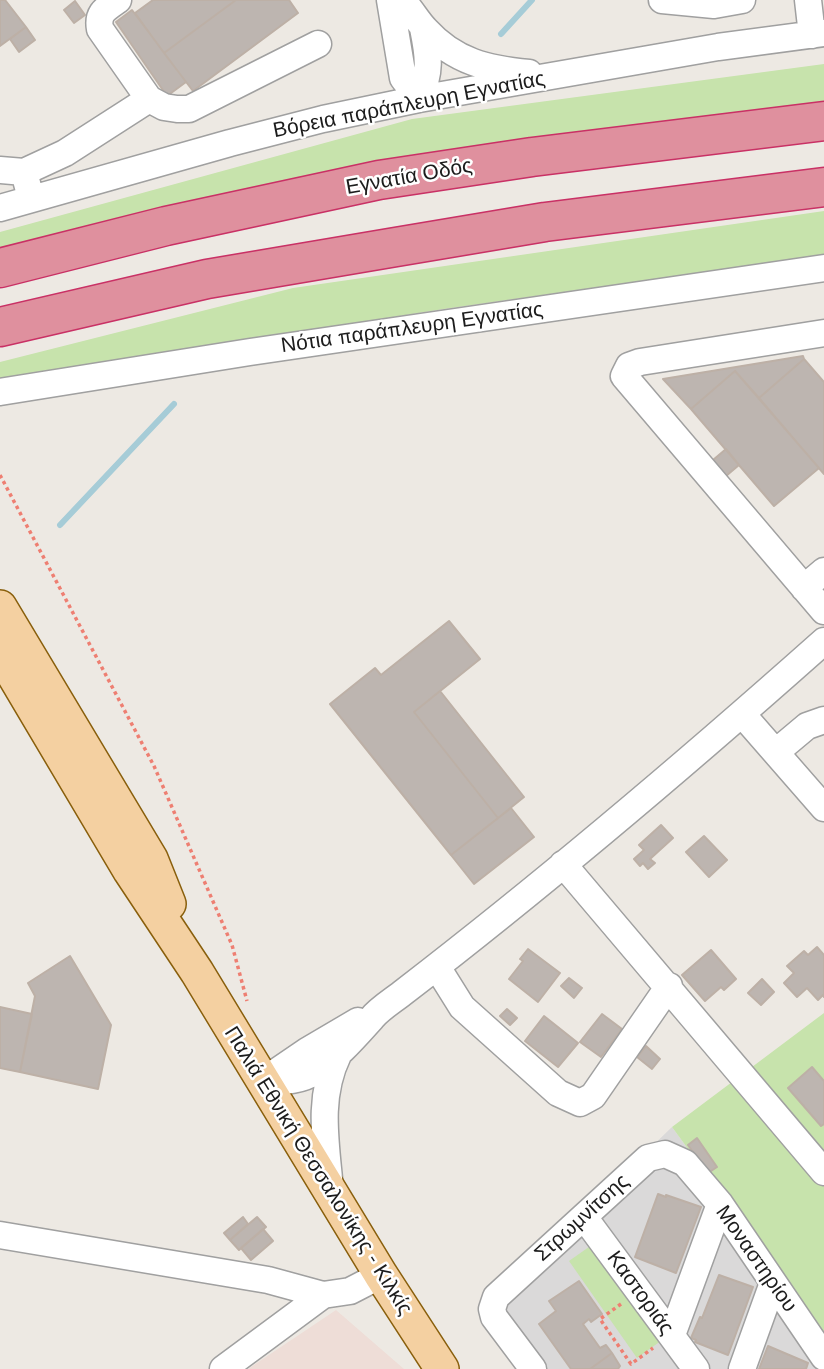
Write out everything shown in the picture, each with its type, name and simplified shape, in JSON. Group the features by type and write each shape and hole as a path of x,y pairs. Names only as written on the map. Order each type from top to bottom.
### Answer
{"highway":[{"name":"Εγνατία Οδός","path":"0,268 166,226 379,180 532,157 824,121"},
{"path":"0,327 207,279 545,222 824,187"}],"main road":[{"name":"Παλιά Εθνική Θεσσαλονίκης - Κιλκίς","path":"0,607 151,859 197,972"},
{"name":"Παλιά Εθνική Θεσσαλονίκης - Κιλκίς","path":"0,652 130,871 197,972 381,1275 442,1369"}],"street":[{"path":"118,0 102,11 98,19 100,29 149,99 164,107 189,109 318,44"},
{"path":"390,0 403,78 419,99 429,69 424,28"},
{"path":"402,0 424,28 445,49 461,59 495,69 555,76"},
{"path":"662,0 713,5 742,0"},
{"path":"808,0 818,34"},
{"path":"713,5 718,47"},
{"name":"Βόρεια παράπλευρη Εγνατίας","path":"0,208 230,142 323,119 419,99 718,47 818,34"},
{"path":"32,199 12,171 65,153 149,99"},
{"name":"Νότια παράπλευρη Εγνατίας","path":"0,392 237,354 824,268"},
{"path":"824,332 640,362 629,366 624,376 814,579 824,611"},
{"path":"262,1082 310,1075 338,1054 365,1028 373,1016 563,864 742,714 824,641"},
{"path":"742,714 824,808"},
{"path":"776,752 807,726 824,720"},
{"path":"563,864 824,1172"},
{"path":"436,967 462,1007 558,1093 580,1102 593,1096 669,986"},
{"path":"262,1082 307,1051 373,1016"},
{"path":"330,1191 324,1103 328,1076 338,1054"},
{"name":"Στρωμνίτσης","path":"533,1369 494,1317 492,1309 496,1297 648,1158 665,1154 685,1163"},
{"name":"Μοναστηρίου","path":"685,1163 720,1204 824,1357"},
{"path":"672,1335 720,1204"},
{"name":"Καστοριάς","path":"584,1217 696,1369"},
{"path":"0,1235 268,1280 323,1295 350,1291 381,1275"},
{"path":"742,1369 773,1283"},
{"path":"223,1369 323,1295"}],"path":[{"path":"0,475 154,766 232,945 247,1003"},
{"path":"640,1291 600,1320 631,1364 672,1335"}],"shaded area":[{"path":"672,1127 824,1335 824,1369 527,1369 484,1309"},
{"path":"336,1310 404,1369 249,1369 251,1367"}],"green space":[{"path":"824,64 824,102 410,155 0,259 0,232 412,119"},
{"path":"824,211 824,255 444,309 28,374 0,381 0,362 293,288"},
{"path":"824,1013 824,1335 672,1127"},
{"path":"596,1242 665,1338 637,1358 569,1261"}],"building":[{"path":"0,0 5,0 26,27 0,46"},
{"path":"153,0 236,0 164,53 135,13"},
{"path":"236,0 289,0 298,13 193,91 164,53"},
{"path":"75,1 85,15 74,23 64,10"},
{"path":"132,10 186,82 167,96 116,22"},
{"path":"26,27 35,40 19,52 10,39"},
{"path":"803,356 804,359 759,398 735,371 691,409 663,379"},
{"path":"804,359 824,382 824,474 759,398"},
{"path":"735,371 819,468 774,506 691,409"},
{"path":"726,449 739,465 726,476 713,460"},
{"path":"449,621 480,659 414,712 498,818 451,855 330,704 375,668 381,675"},
{"path":"440,691 524,797 498,818 414,712"},
{"path":"511,808 534,837 474,884 451,855"},
{"path":"661,825 673,838 650,859 655,863 648,869 643,863 640,866 634,859 644,850 639,845"},
{"path":"704,836 727,860 709,877 686,852"},
{"path":"817,947 824,955 824,997 823,995 818,1000 807,988 797,997 784,983 794,973 787,966 804,951 808,955"},
{"path":"528,949 560,973 538,1002 509,979 523,961 520,959"},
{"path":"711,950 736,979 724,990 721,987 705,1001 682,975"},
{"path":"70,956 111,1025 98,1089 20,1072 35,996 28,983"},
{"path":"569,978 582,988 574,998 561,986"},
{"path":"762,979 774,992 761,1005 748,993"},
{"path":"0,1007 32,1014 20,1072 0,1068"},
{"path":"507,1009 517,1018 510,1025 500,1016"},
{"path":"602,1014 622,1029 601,1057 580,1042"},
{"path":"544,1016 578,1043 558,1067 525,1041"},
{"path":"646,1046 660,1059 652,1069 637,1057"},
{"path":"812,1067 824,1081 824,1124 821,1126 788,1088"},
{"path":"697,1138 717,1167 708,1173 688,1145"},
{"path":"658,1194 701,1207 676,1273 635,1257"},
{"path":"243,1217 248,1224 230,1240 224,1233"},
{"path":"257,1217 266,1227 239,1250 230,1240"},
{"path":"263,1229 273,1241 251,1260 241,1248"},
{"path":"719,1275 753,1287 728,1355 691,1338"},
{"path":"579,1281 602,1314 583,1324 600,1348 606,1345 612,1353 590,1369 571,1369 539,1324 556,1311 549,1301"},
{"path":"768,1346 808,1363 806,1369 759,1369"},
{"path":"612,1353 620,1366 618,1369 590,1369"}],"waterway":[{"path":"501,34 532,0"},
{"path":"60,525 174,404"}]}
